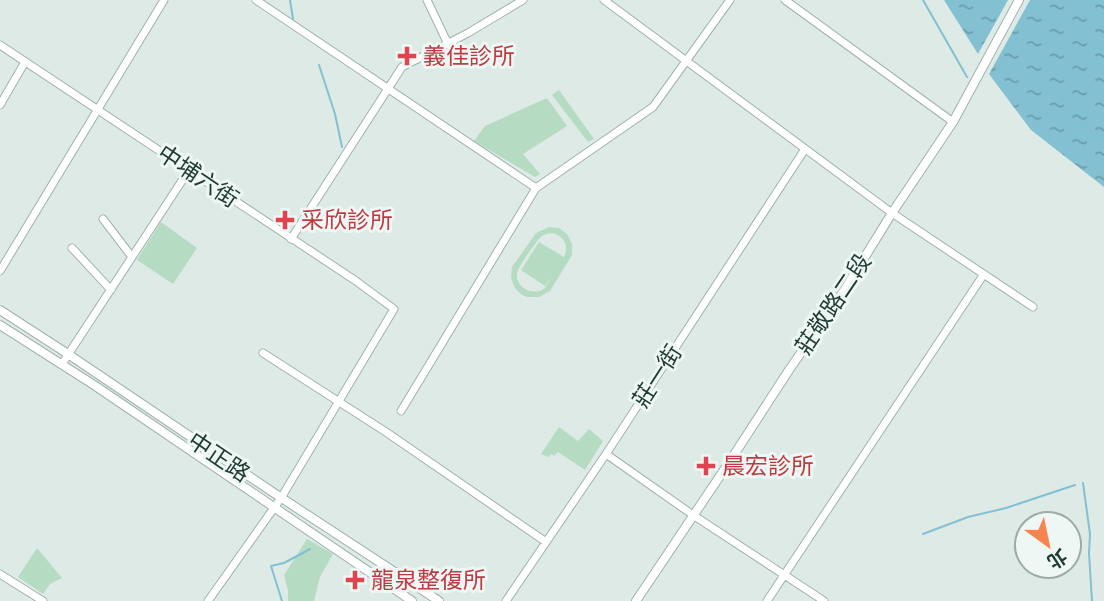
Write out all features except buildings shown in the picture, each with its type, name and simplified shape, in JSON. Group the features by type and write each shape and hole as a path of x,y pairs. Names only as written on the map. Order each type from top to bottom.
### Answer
{"street":[{"path":"0,271 164,0"},
{"path":"256,0 536,188"},
{"path":"427,0 448,44"},
{"path":"291,239 402,67 448,44 523,0"},
{"path":"604,0 892,213 1033,307"},
{"path":"401,411 536,188 653,107 730,0"},
{"path":"785,0 953,122"},
{"name":"莊敬路二段","path":"636,601 845,289 953,122 1019,0"},
{"name":"中埔六街","path":"0,45 356,281 394,309 338,401"},
{"path":"0,105 25,62"},
{"name":"莊一街","path":"506,601 607,454 805,149"},
{"path":"62,364 189,170"},
{"path":"103,219 132,257"},
{"path":"72,248 111,290"},
{"path":"767,601 984,274"},
{"name":"中正路","path":"0,310 439,601"},
{"name":"中正路","path":"0,324 412,601"},
{"path":"263,353 546,542"},
{"path":"208,601 281,498 338,401"},
{"path":"607,454 693,515 824,601"},
{"path":"0,574 43,601"}],"green space":[{"path":"559,90 594,139 588,142 552,95"},
{"path":"547,98 567,126 523,154 540,174 535,177 474,141 485,126"},
{"path":"161,222 197,248 173,284 137,260"},
{"path":"549,227 559,228 567,234 572,244 572,255 550,291 539,297 527,297 515,288 511,278 512,267 536,233","holes":["553,233 563,239 566,246 564,257 539,242 521,270 545,286 551,278 545,288 541,291 526,290 517,278 521,265 542,236"]},
{"path":"559,427 578,441 589,429 603,441 585,470 558,452 548,457 541,454"},
{"path":"307,539 333,554 320,577 314,601 288,601 284,575"},
{"path":"37,548 62,578 50,584 43,594 18,577"}],"water":[{"path":"944,0 1008,0 978,54"},
{"path":"1030,0 1104,0 1104,187 1031,130 989,74"}],"waterway":[{"path":"290,0 293,19"},
{"path":"923,0 967,77"},
{"path":"319,65 335,114 342,147"},
{"path":"1083,483 1090,534 1092,601"},
{"path":"923,534 968,517 1006,508 1075,485"},
{"path":"282,601 271,566 284,563 310,549"}],"place":[{"name":"義佳診所","path":"407,56"},
{"name":"采欣診所","path":"285,220"},
{"name":"晨宏診所","path":"706,466"},
{"name":"龍泉整復所","path":"355,580"}]}
